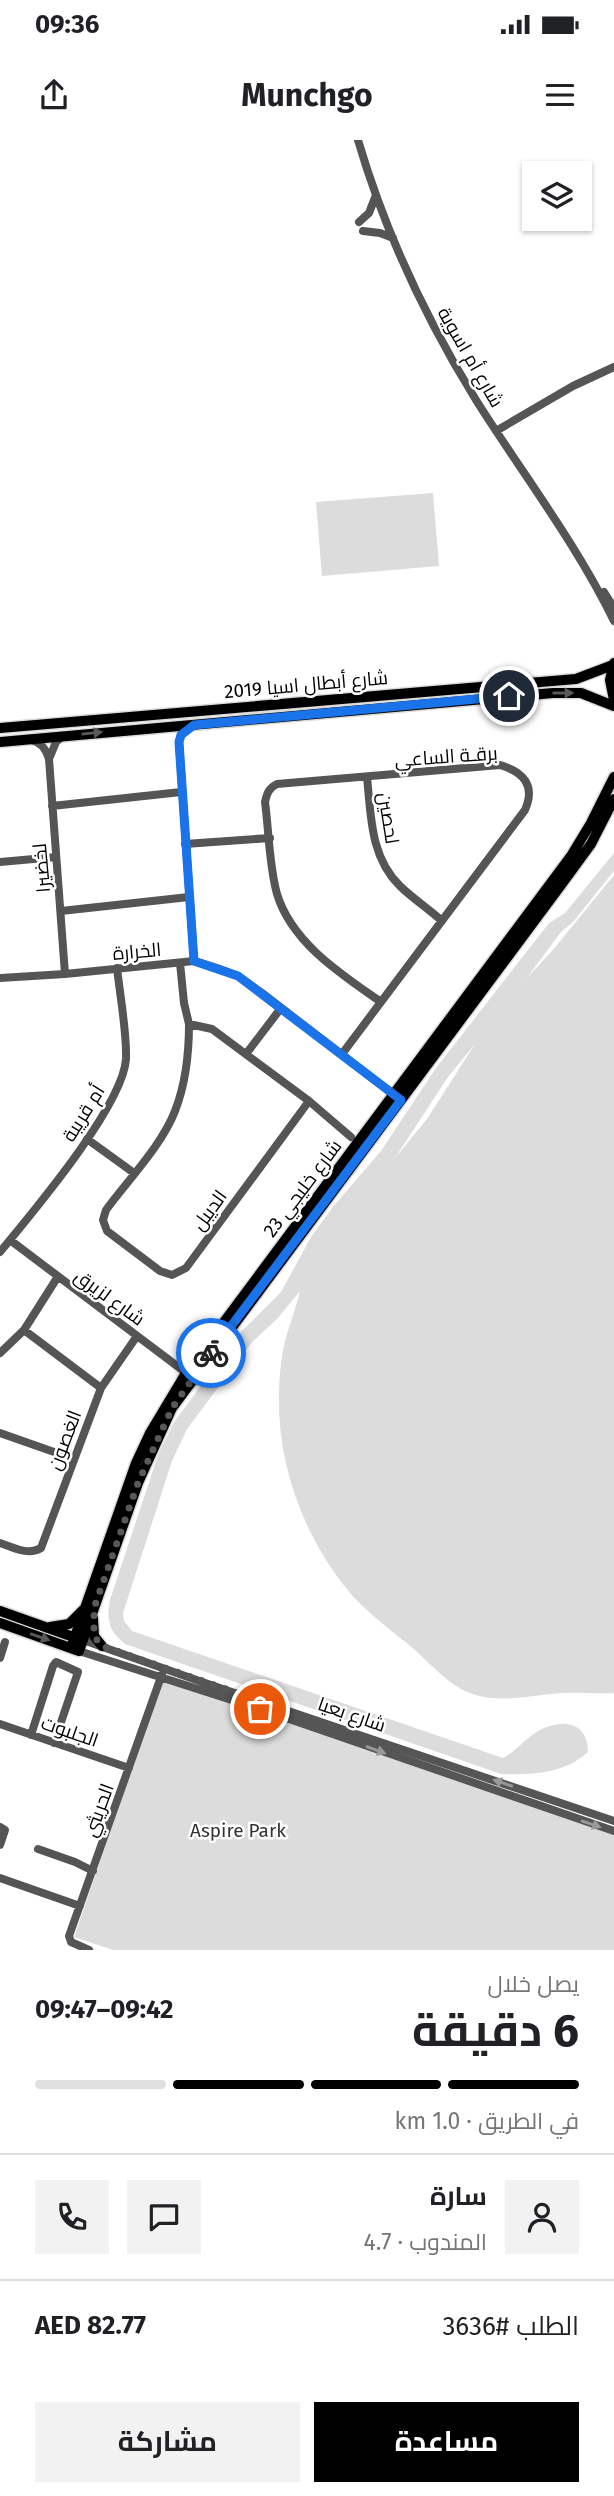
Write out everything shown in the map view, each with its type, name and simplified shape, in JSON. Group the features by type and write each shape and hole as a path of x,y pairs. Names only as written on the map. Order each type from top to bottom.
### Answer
{"main road":[{"path":"613,664 610,680 614,700"},
{"name":"شارع أبطال اسيا 2019","path":"0,728 576,679 613,664"},
{"name":"شارع أبطال اسيا 2019","path":"0,742 567,692 581,693 614,706"},
{"name":"شارع خليجي 23","path":"543,903 591,824 614,778"},
{"name":"شارع خليجي 23","path":"77,1644 121,1518 160,1431 190,1375 543,903 591,844 614,799"},
{"path":"46,1627 69,1624 92,1604"},
{"path":"92,1604 94,1636 102,1646"},
{"name":"شارع بعيا","path":"0,1611 46,1627 77,1644"},
{"name":"شارع بعيا","path":"0,1623 77,1644"}],"street":[{"name":"شارع أم اسوية","path":"358,140 393,238 445,346 496,431 614,608"},
{"path":"359,222 369,213 376,195"},
{"path":"363,231 393,238"},
{"path":"496,431 573,386 614,367"},
{"name":"شارع أم اسوية","path":"589,574 614,621"},
{"path":"194,725 181,735 179,742 194,961"},
{"path":"162,728 175,734 179,742"},
{"path":"49,759 56,742 63,736"},
{"path":"29,739 45,749 49,759"},
{"name":"لخضيرا","path":"49,759 65,974"},
{"name":"برقـة الساعي","path":"342,1054 443,920 525,810 529,790 519,774 500,765 277,785 271,788 265,802 277,892 282,907 296,930 327,963 381,1002"},
{"name":"لحصين","path":"367,777 373,836 379,855 399,885 443,920"},
{"path":"52,806 181,792"},
{"path":"185,844 270,838"},
{"path":"0,862 56,857"},
{"path":"61,911 189,897"},
{"name":"الخرارة","path":"0,978 194,961 238,976 398,1097"},
{"name":"الديبل","path":"180,963 184,1003 190,1024 188,1057 175,1111 162,1135 106,1210 103,1220 107,1231 160,1271 177,1275 186,1268 309,1101"},
{"name":"أم قريبة","path":"0,1252 87,1139 122,1079 126,1058 117,968"},
{"path":"246,1055 281,1008"},
{"path":"190,1024 212,1029 309,1101 351,1137"},
{"path":"87,1139 134,1173"},
{"name":"شارع لزيرق","path":"9,1240 190,1375"},
{"path":"0,1353 24,1330 57,1278"},
{"path":"24,1330 100,1388"},
{"name":"الغصون","path":"0,1543 34,1553 41,1548 100,1388 136,1336"},
{"path":"0,1433 74,1459"},
{"path":"0,1658 5,1642"},
{"name":"شارع بعيا","path":"77,1644 102,1646 162,1673"},
{"name":"شارع بعيا","path":"77,1644 340,1732 614,1831"},
{"path":"31,1735 53,1666 59,1662 78,1672 54,1743"},
{"name":"الحريثي","path":"89,1950 71,1942 69,1936 162,1673"},
{"name":"الجلبوت","path":"0,1724 130,1768"},
{"name":"شارع بعيا","path":"340,1732 614,1821"},
{"path":"0,1827 5,1830 0,1844"},
{"path":"38,1849 94,1868"},
{"path":"0,1878 80,1906"}],"green space":[{"path":"433,493 439,566 322,576 316,502"},
{"path":"614,853 614,871 573,922 561,932 526,979 614,875 614,1693 561,1693 497,1698 466,1691 448,1680 373,1616 342,1583 310,1532 289,1476 283,1447 279,1417 282,1357 300,1291 277,1319 252,1342 187,1429 172,1461 123,1613 124,1621 132,1631 503,1758 535,1733 553,1725 570,1724 583,1733 587,1741 588,1752 558,1769 501,1774 125,1644 112,1630 109,1607 158,1455 174,1422 241,1332 281,1292 311,1237 381,1151 436,1068 549,923 565,913","holes":["475,1044 427,1119 395,1158 448,1077"]},
{"name":"Aspire Park","path":"163,1679 614,1834 614,1950 113,1950 74,1937"}],"way so far":[{"path":"211,1353 172,1408 148,1457 94,1608 94,1636 102,1646 263,1702 260,1709"}],"route":[{"path":"211,1353 401,1100 238,976 194,961 181,792 181,735 194,725 509,696"}]}
